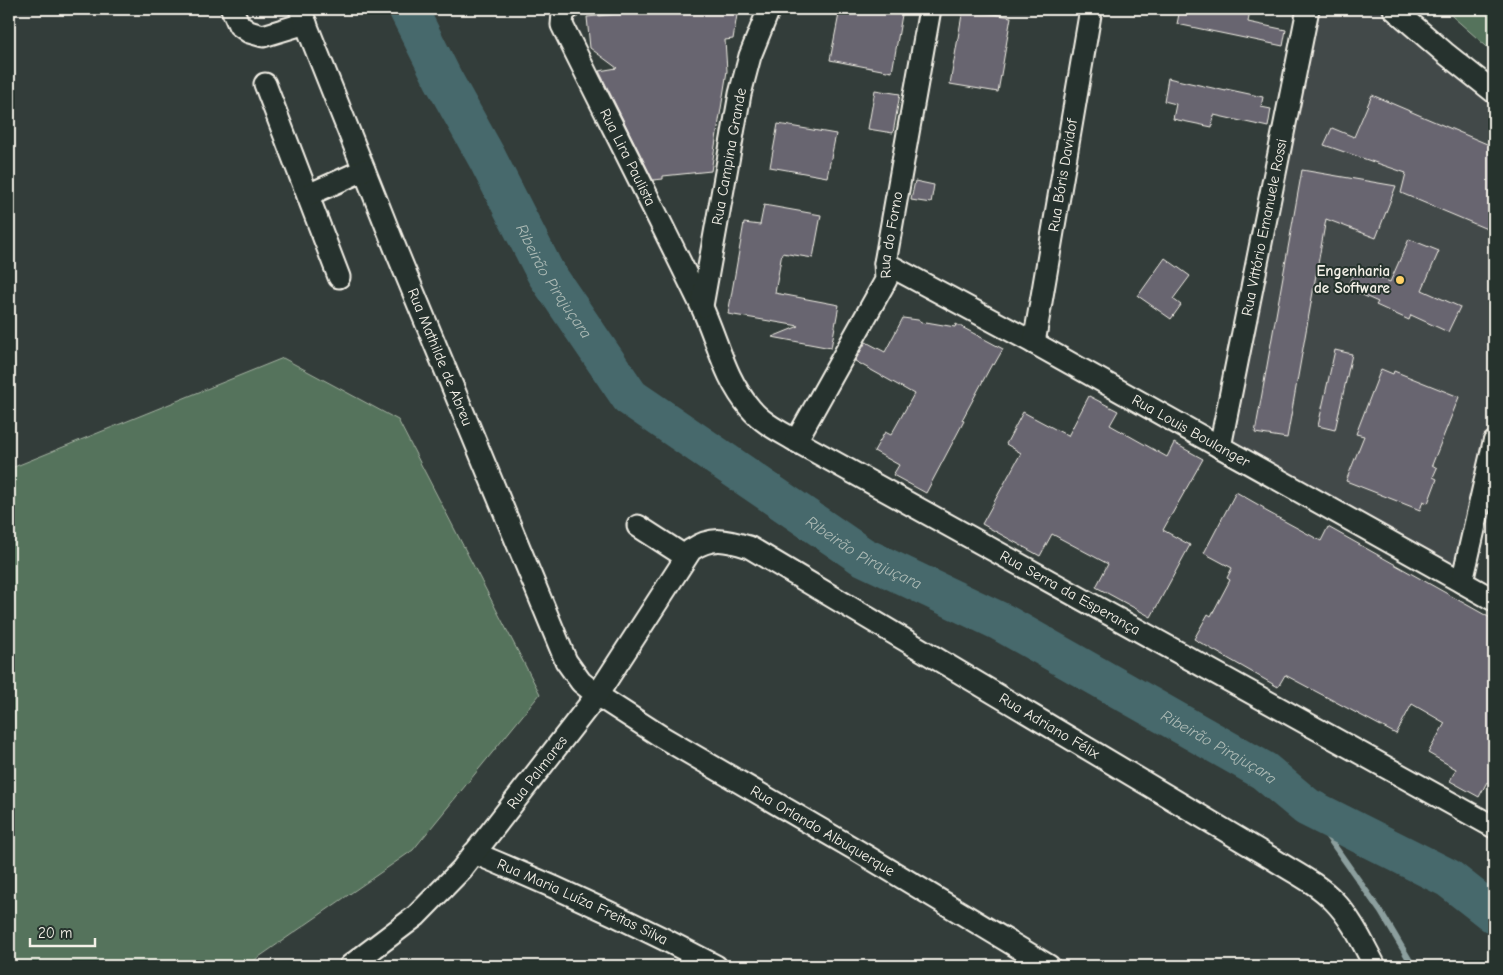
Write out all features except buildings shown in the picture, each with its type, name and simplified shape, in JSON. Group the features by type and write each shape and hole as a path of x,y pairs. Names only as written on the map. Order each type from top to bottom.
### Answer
{"street":[{"path":"232,9 239,25 249,32 263,36 303,16"},
{"name":"Rua Lira Paulista","path":"547,9 565,17 702,306"},
{"name":"Rua Campina Grande","path":"702,306 740,94 750,56 769,9"},
{"name":"Rua do Forno","path":"796,441 886,280 885,263 930,9"},
{"name":"Rua Bóris Davidof","path":"1034,343 1091,9"},
{"name":"Rua Vittório Emanuele Rossi","path":"1220,447 1308,9"},
{"path":"1394,9 1494,92"},
{"name":"Rua Mathilde de Abreu","path":"303,16 364,170 566,662 580,682 597,695"},
{"path":"265,84 340,276"},
{"path":"308,195 364,170"},
{"name":"Rua Louis Boulanger","path":"885,263 1034,343 1494,600"},
{"name":"Rua Serra da Esperança","path":"702,306 727,372 737,391 751,410 771,426 1494,827"},
{"path":"1462,582 1494,442"},
{"path":"638,526 689,553"},
{"name":"Rua Adriano Félix","path":"689,553 702,542 716,540 730,541 749,547 1273,859 1333,900 1354,927 1375,966"},
{"name":"Rua Palmares","path":"350,966 416,916 462,869 597,695 689,553"},
{"name":"Rua Orlando Albuquerque","path":"597,695 662,737 858,851 1049,966"},
{"name":"Rua Maria Luíza Freitas Silva","path":"474,853 588,902 716,966"}],"shaded area":[{"path":"1308,9 1382,9 1494,88 1494,447 1462,582 1220,447"}],"green space":[{"path":"1444,9 1494,9 1494,53"},
{"path":"283,358 398,420 540,694 413,850 246,966 9,966 9,469"}],"waterway":[{"name":"Ribeirão Pirajuçara","path":"408,9 545,272 630,397 862,556 1001,622 1264,771 1307,807 1448,878 1494,914"},
{"path":"1307,807 1381,912 1413,966"}],"place":[{"name":"Engenharia de Software","path":"1400,280"}]}
